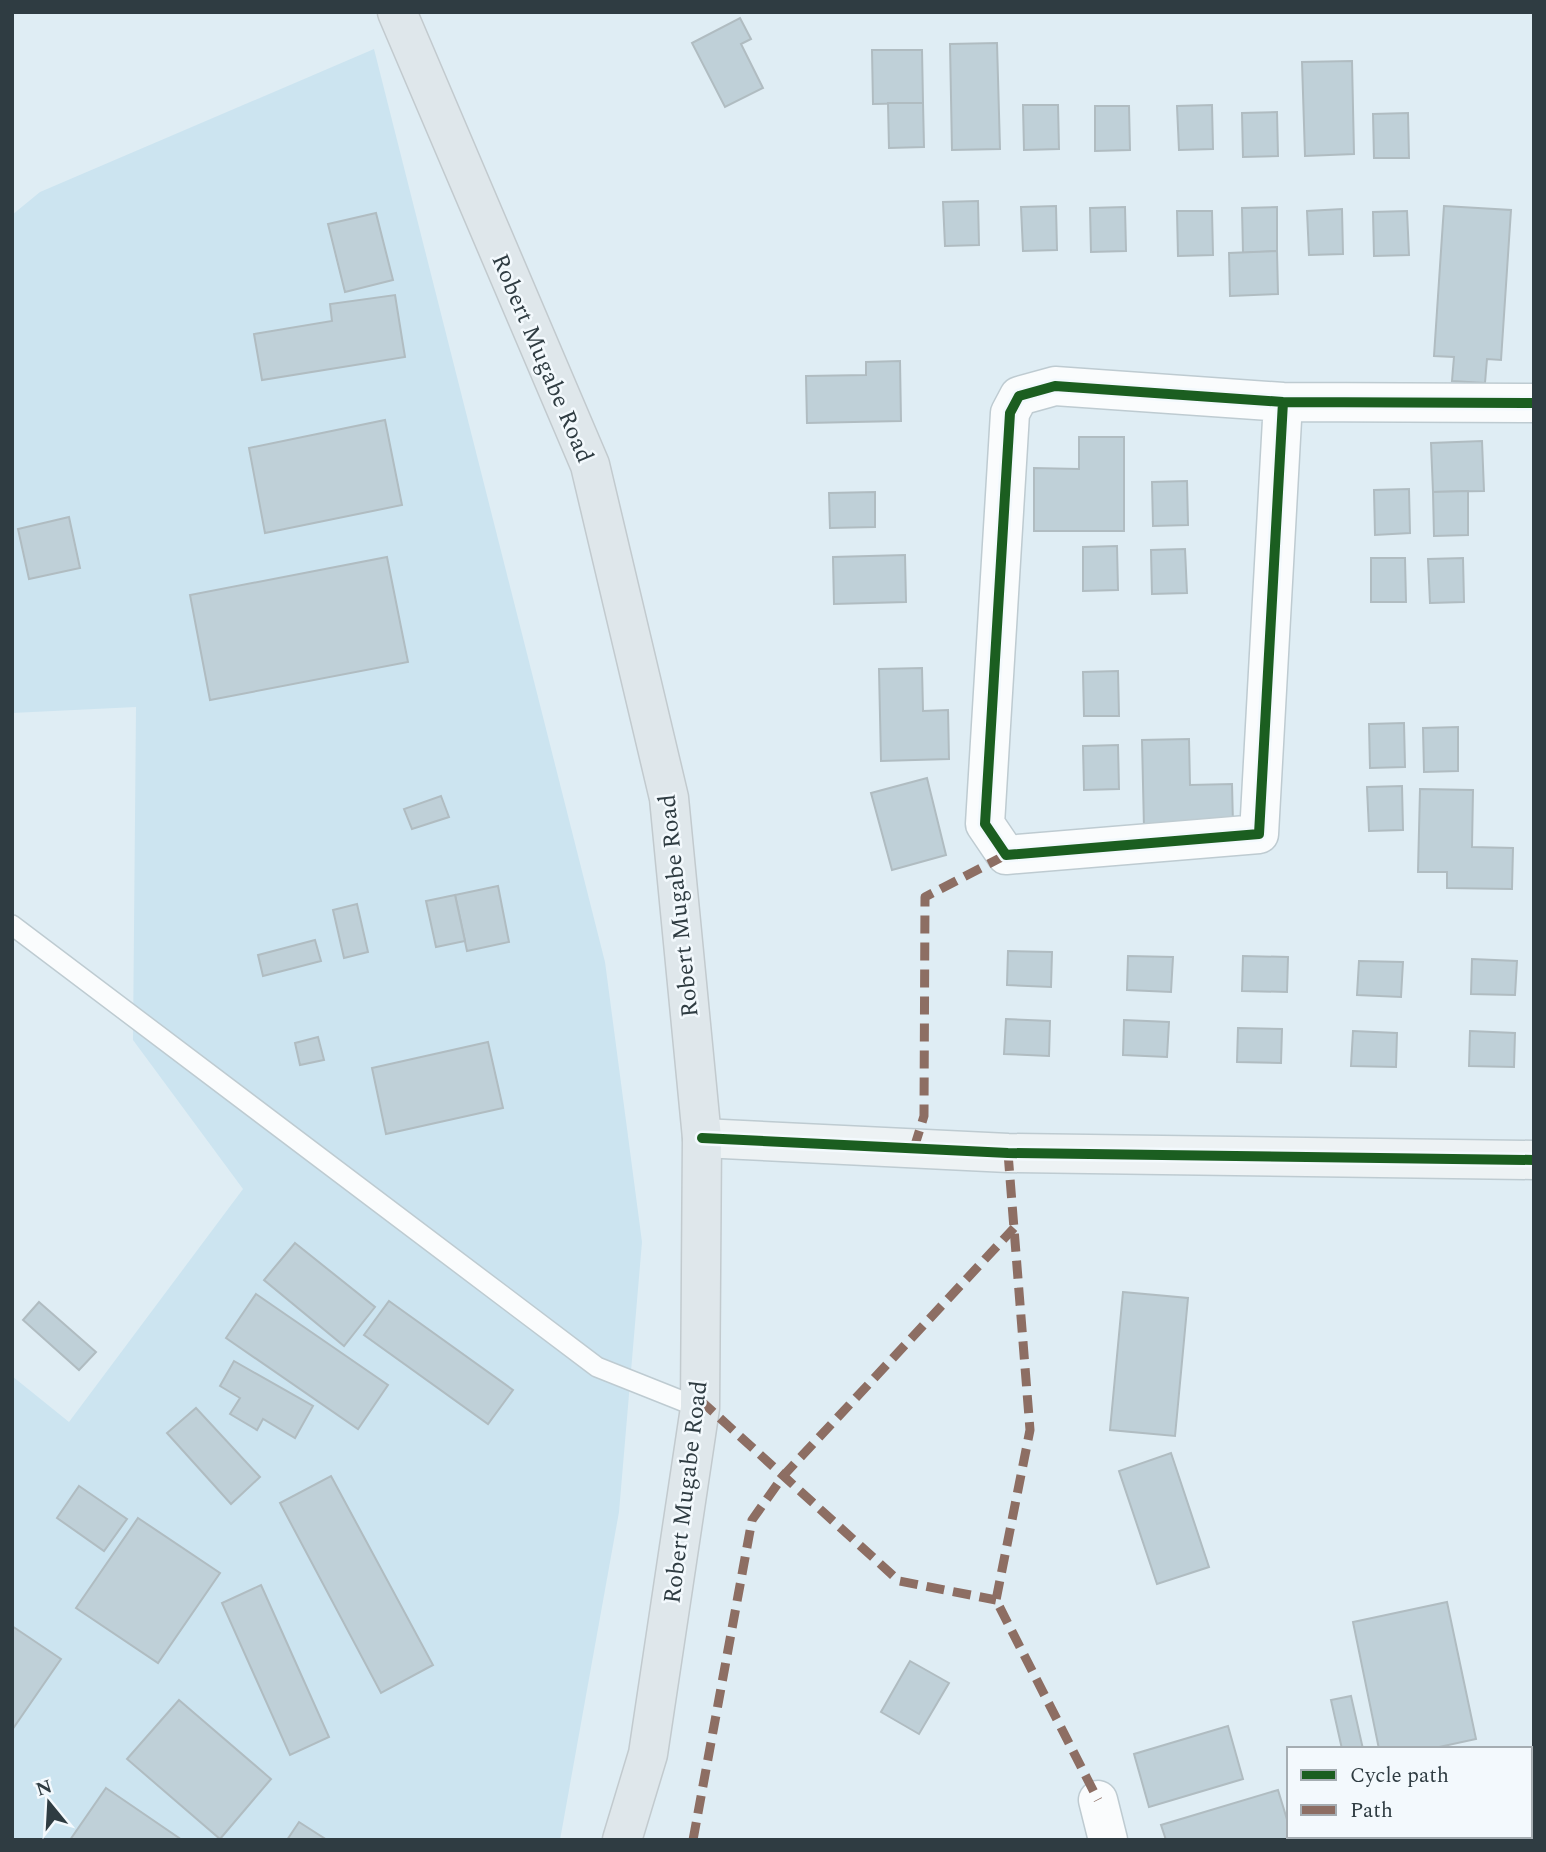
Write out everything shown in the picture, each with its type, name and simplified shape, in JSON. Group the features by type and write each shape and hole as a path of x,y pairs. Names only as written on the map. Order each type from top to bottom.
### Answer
{"main road":[{"name":"Robert Mugabe Road","path":"397,12 590,465 669,798 702,1138 700,1408 648,1754 622,1840"}],"street":[{"path":"1283,402 1259,834 1006,855 985,824 1010,413 1019,396 1055,386 1283,402 1534,403"},
{"path":"702,1138 1008,1153 1534,1160"},
{"path":"1098,1800 1108,1840"}],"lane":[{"path":"12,925 597,1367 700,1408"}],"shaded area":[{"path":"374,49 605,962 642,1242 619,1512 560,1840 12,1840 12,1376 69,1422 243,1189 133,1040 136,707 12,713 12,215 40,192"}],"building":[{"path":"740,18 751,39 741,44 763,88 725,107 692,43"},
{"path":"997,43 1000,149 952,150 950,44"},
{"path":"872,50 922,50 923,103 873,104"},
{"path":"1352,61 1354,154 1305,156 1302,62"},
{"path":"888,103 923,103 924,147 889,148"},
{"path":"1023,105 1058,105 1059,149 1024,150"},
{"path":"1212,105 1213,149 1179,150 1177,106"},
{"path":"1095,106 1129,106 1130,150 1095,151"},
{"path":"1277,112 1278,156 1243,157 1242,113"},
{"path":"1408,113 1409,158 1374,158 1373,114"},
{"path":"978,201 979,245 945,246 943,202"},
{"path":"1056,206 1057,250 1023,251 1021,207"},
{"path":"1444,206 1511,210 1501,360 1487,359 1485,383 1452,381 1454,357 1434,356"},
{"path":"1125,207 1126,251 1091,252 1090,208"},
{"path":"1277,207 1277,251 1243,253 1242,208"},
{"path":"1342,209 1343,254 1309,255 1307,211"},
{"path":"1177,211 1212,211 1213,255 1178,256"},
{"path":"1407,211 1409,255 1374,256 1373,212"},
{"path":"376,213 393,280 345,292 328,224"},
{"path":"1277,251 1278,294 1230,296 1229,253"},
{"path":"395,295 405,357 262,380 254,334 332,321 330,304"},
{"path":"900,361 901,421 807,423 806,376 866,375 866,362"},
{"path":"385,420 402,505 265,533 249,448"},
{"path":"1079,437 1124,437 1124,531 1034,531 1034,468 1079,469"},
{"path":"1482,441 1484,491 1433,492 1431,443"},
{"path":"1187,481 1188,525 1153,526 1152,482"},
{"path":"1409,489 1410,533 1375,535 1374,490"},
{"path":"1468,491 1468,535 1434,536 1433,492"},
{"path":"875,492 875,527 830,528 829,493"},
{"path":"69,517 80,568 29,579 18,529"},
{"path":"1117,546 1118,590 1083,591 1083,547"},
{"path":"1185,549 1187,593 1152,594 1151,550"},
{"path":"905,555 906,602 834,604 833,557"},
{"path":"387,557 408,662 210,700 190,595"},
{"path":"1371,558 1405,558 1406,602 1371,602"},
{"path":"1463,558 1464,602 1430,603 1428,559"},
{"path":"922,668 923,711 948,710 949,759 881,761 879,669"},
{"path":"1118,671 1119,716 1084,716 1083,672"},
{"path":"1404,723 1405,767 1370,768 1369,724"},
{"path":"1458,727 1458,771 1424,772 1423,728"},
{"path":"1189,739 1190,785 1232,784 1233,825 1144,828 1142,740"},
{"path":"1118,745 1119,789 1084,790 1083,746"},
{"path":"927,778 946,855 892,870 871,793"},
{"path":"1402,786 1403,830 1369,831 1367,787"},
{"path":"1420,789 1473,790 1472,847 1513,848 1512,889 1447,888 1447,872 1418,872"},
{"path":"441,796 449,817 412,829 404,809"},
{"path":"498,886 509,942 467,951 455,895"},
{"path":"455,895 465,941 436,947 426,901"},
{"path":"357,904 368,952 344,958 333,910"},
{"path":"315,940 321,961 263,976 258,955"},
{"path":"1008,951 1052,952 1051,987 1007,985"},
{"path":"1128,956 1173,957 1171,992 1127,990"},
{"path":"1243,956 1288,957 1287,992 1242,991"},
{"path":"1472,959 1517,961 1515,995 1471,994"},
{"path":"1359,961 1403,962 1401,997 1357,995"},
{"path":"1006,1019 1050,1021 1049,1056 1004,1054"},
{"path":"1124,1020 1169,1022 1167,1057 1123,1055"},
{"path":"1238,1028 1282,1029 1281,1063 1237,1062"},
{"path":"1353,1031 1397,1033 1396,1067 1351,1066"},
{"path":"1470,1031 1515,1033 1514,1067 1469,1066"},
{"path":"318,1037 324,1060 300,1065 295,1043"},
{"path":"488,1042 503,1108 386,1134 372,1068"},
{"path":"295,1243 375,1307 344,1346 264,1280"},
{"path":"1123,1292 1188,1298 1175,1436 1110,1430"},
{"path":"256,1294 388,1385 358,1429 226,1338"},
{"path":"389,1301 513,1390 488,1424 364,1335"},
{"path":"39,1302 96,1352 79,1370 23,1320"},
{"path":"234,1361 313,1406 295,1438 263,1419 257,1430 230,1414 240,1398 220,1386"},
{"path":"196,1408 260,1477 231,1504 167,1433"},
{"path":"1171,1453 1209,1567 1157,1584 1119,1471"},
{"path":"331,1476 433,1665 381,1693 280,1503"},
{"path":"79,1486 127,1519 104,1551 57,1518"},
{"path":"138,1518 220,1573 158,1663 76,1608"},
{"path":"261,1585 329,1737 290,1755 222,1603"},
{"path":"1447,1602 1476,1739 1439,1747 1379,1747 1353,1622"},
{"path":"12,1626 61,1659 12,1730"},
{"path":"910,1661 949,1683 919,1734 881,1712"},
{"path":"1351,1696 1363,1747 1342,1747 1331,1700"},
{"path":"179,1700 271,1779 220,1839 127,1759"},
{"path":"1228,1726 1243,1779 1149,1807 1134,1754"},
{"path":"106,1788 182,1840 70,1840"},
{"path":"1278,1790 1287,1819 1287,1838 1293,1840 1166,1840 1161,1825"},
{"path":"299,1822 327,1840 287,1840"}],"marked path":[{"path":"914,1148 924,1116 925,897 1006,855"},
{"path":"1008,1153 1030,1430 996,1600 1098,1800"},
{"path":"693,1840 752,1520 784,1475 1014,1228"},
{"path":"700,1400 899,1581 996,1600"}],"cycle path":[{"path":"1283,402 1259,834 1006,855 985,824 1010,413 1019,396 1055,386 1283,402 1534,403"},
{"path":"702,1138 1008,1153 1534,1160"}]}
